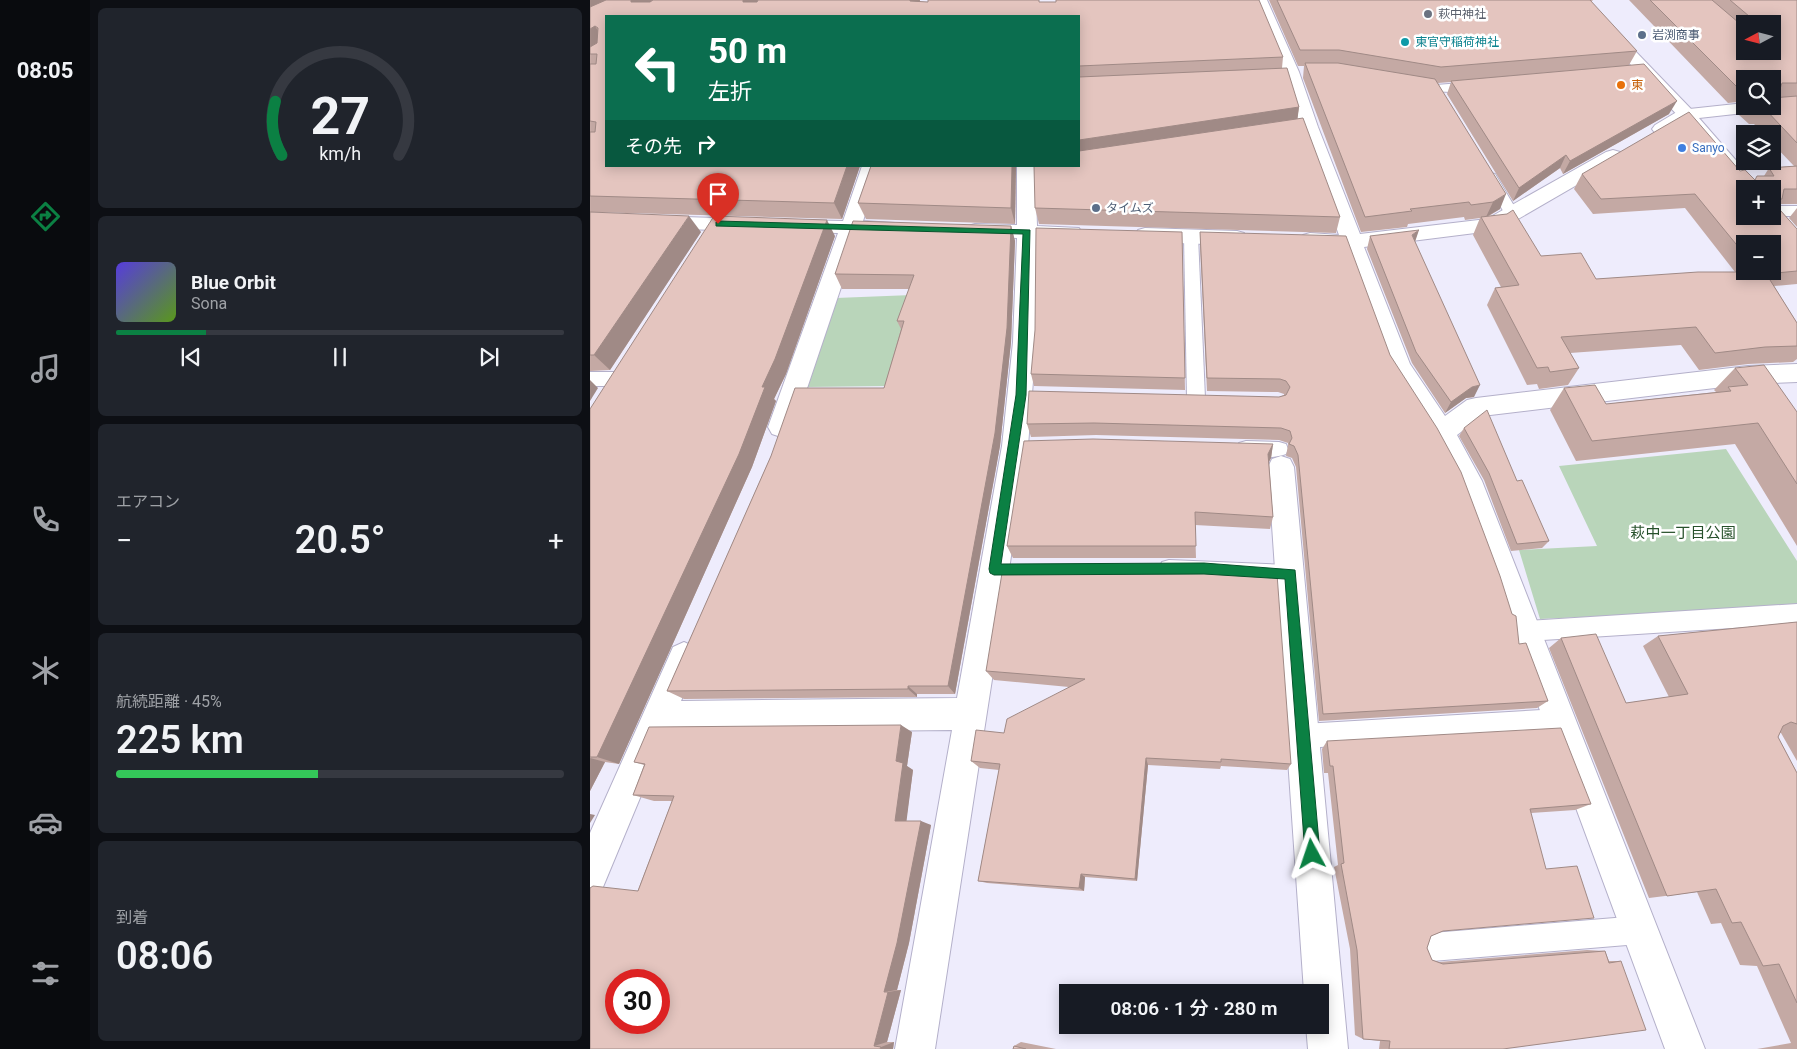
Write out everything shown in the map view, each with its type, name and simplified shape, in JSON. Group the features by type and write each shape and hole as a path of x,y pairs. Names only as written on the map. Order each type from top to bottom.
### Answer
{"street":[{"path":"1260,0 1292,75 1304,128 1352,242 1399,367 1442,432 1469,481 1685,1049"},
{"path":"1578,0 1686,114 1743,180"},
{"path":"1644,138 1686,114 1736,109"},
{"path":"1289,240 1352,242 1492,225 1627,148"},
{"path":"774,450 872,167"},
{"path":"915,1049 969,714 1004,569 1031,395 1027,232 1032,168"},
{"path":"590,220 910,229"},
{"path":"703,248 718,224"},
{"path":"959,230 1092,234"},
{"path":"1122,234 1260,239"},
{"path":"605,402 624,371"},
{"path":"1442,432 1476,408 1748,375 1797,373"},
{"path":"1280,458 1328,1049"},
{"path":"590,874 696,629"},
{"path":"659,717 969,714"}],"lane":[{"path":"1627,73 1646,71"},
{"path":"1400,83 1436,89 1484,85"},
{"path":"1436,89 1446,106"},
{"path":"1482,164 1512,214"},
{"path":"1781,217 1797,211"},
{"path":"1191,236 1188,398 1214,399"},
{"path":"590,379 624,371"},
{"path":"1231,448 1280,458"},
{"path":"1154,569 1204,569 1290,574"},
{"path":"1527,630 1797,614"},
{"path":"1303,736 1559,720"},
{"path":"1432,947 1639,930"}],"green space":[{"path":"912,295 888,386 807,387 836,298"},
{"name":"萩中一丁目公園","path":"1726,449 1797,561 1797,607 1540,619 1519,550 1597,546 1559,466"}],"building":[{"path":"606,0 650,2 653,0 743,0 743,2 757,2 758,0 910,0 928,2 928,0 1039,0 1039,2 1056,2 1056,0 1259,0 1283,57 1080,66 1080,15 605,15 605,167 847,167 834,203 590,196 590,132 595,132 596,122 590,121 590,64 596,64 597,54 590,54 590,47 597,43 598,28 595,26 590,29 590,7"},
{"path":"1277,0 1590,0 1637,51 1441,67 1339,50 1300,50"},
{"path":"1650,0 1712,0 1736,20 1736,60 1781,60 1781,15 1748,15 1730,0 1797,0 1797,83 1782,83 1781,86 1781,70 1736,70 1736,86"},
{"path":"1305,63 1338,63 1435,79 1506,194 1493,202 1471,205 1469,202 1365,217"},
{"path":"1644,64 1677,101 1570,161 1566,155 1519,188 1451,81"},
{"path":"1287,68 1299,107 1080,140 1080,77"},
{"path":"1797,96 1797,143 1771,115 1781,115 1781,97"},
{"path":"1689,112 1736,166 1736,170 1745,170 1755,180 1736,180 1736,225 1781,225 1781,211 1797,229 1797,271 1781,273 1781,235 1736,235 1736,244 1695,194 1601,199 1582,174"},
{"path":"1303,118 1340,217 1035,208 1034,167 1080,167 1080,151"},
{"path":"1797,166 1797,189 1784,189 1782,199 1781,180 1755,180 1757,176 1774,176 1770,170 1781,170 1781,167"},
{"path":"871,167 1012,167 1011,208 858,203"},
{"path":"1513,210 1541,256 1581,253 1596,279 1698,272 1736,272 1736,280 1770,280 1797,323 1797,346 1765,347 1715,353 1696,327 1561,337 1579,368 1550,372 1548,367 1537,368 1495,288 1519,285 1481,217 1507,214"},
{"path":"590,212 689,216 594,355 590,355"},
{"path":"714,216 827,220 775,359 762,387 765,387 739,454 597,757 590,757 590,409"},
{"path":"853,221 1011,226 1007,328 995,433 948,686 908,686 908,689 667,691 771,456 795,388 884,388 904,321 897,321 914,275 835,274"},
{"path":"1036,228 1182,232 1185,378 1031,374 1035,330"},
{"path":"1419,230 1412,235 1480,385 1472,387 1451,402 1416,352 1370,236"},
{"path":"1200,232 1346,236 1390,355 1437,428 1461,472 1500,576 1512,614 1516,616 1519,644 1526,643 1548,701 1323,714 1298,455 1294,446 1289,444 1292,438 1290,431 1281,428 1094,423 1027,424 1029,391 1279,397 1286,395 1290,387 1286,381 1280,379 1207,378"},
{"path":"1764,365 1797,412 1797,484 1758,423 1592,441 1564,388 1595,385 1606,404 1731,391 1728,387 1748,385 1735,368"},
{"path":"1487,410 1517,481 1522,480 1549,541 1517,544 1489,473 1464,428"},
{"path":"1093,439 1273,444 1268,454 1273,517 1195,512 1196,546 1007,546 1024,441"},
{"path":"1003,567 1196,567 1196,570 1233,570 1233,575 1277,574 1291,764 1221,759 1221,762 1146,758 1135,879 1081,874 1079,888 978,881 1000,764 971,761 976,730 1004,733 1007,719 1085,679 986,671"},
{"path":"1797,622 1797,724 1791,722 1783,726 1778,737 1797,773 1797,1003 1779,964 1763,966 1741,922 1732,923 1716,889 1667,896 1561,638 1596,634 1626,703 1688,694 1658,636"},
{"path":"901,725 896,761 903,763 895,821 921,821 897,943 884,992 888,992 874,1046 881,1047 880,1049 590,1049 590,888 593,886 638,891 674,796 633,795 645,764 634,762 649,727"},
{"path":"1561,728 1591,804 1530,809 1546,869 1577,866 1594,918 1443,931 1431,936 1427,948 1432,960 1443,964 1605,951 1609,963 1621,961 1646,1030 1503,1049 1389,1049 1390,1041 1363,1039 1357,950 1341,864 1344,863 1333,766 1330,766 1327,741"},
{"path":"1014,1046 1026,1049 1013,1049"}],"place":[{"name":"萩中神社","path":"1428,14"},
{"name":"岩渕商事","path":"1642,35"},
{"name":"東官守稲荷神社","path":"1405,42"},
{"name":"東","path":"1621,85"},
{"name":"Sanyo","path":"1682,148"},
{"name":"タイムズ","path":"1096,208"}],"route":[{"path":"718,224 1027,232 1021,395 1015,446 994,569 1204,569 1290,574 1312,854"}]}
